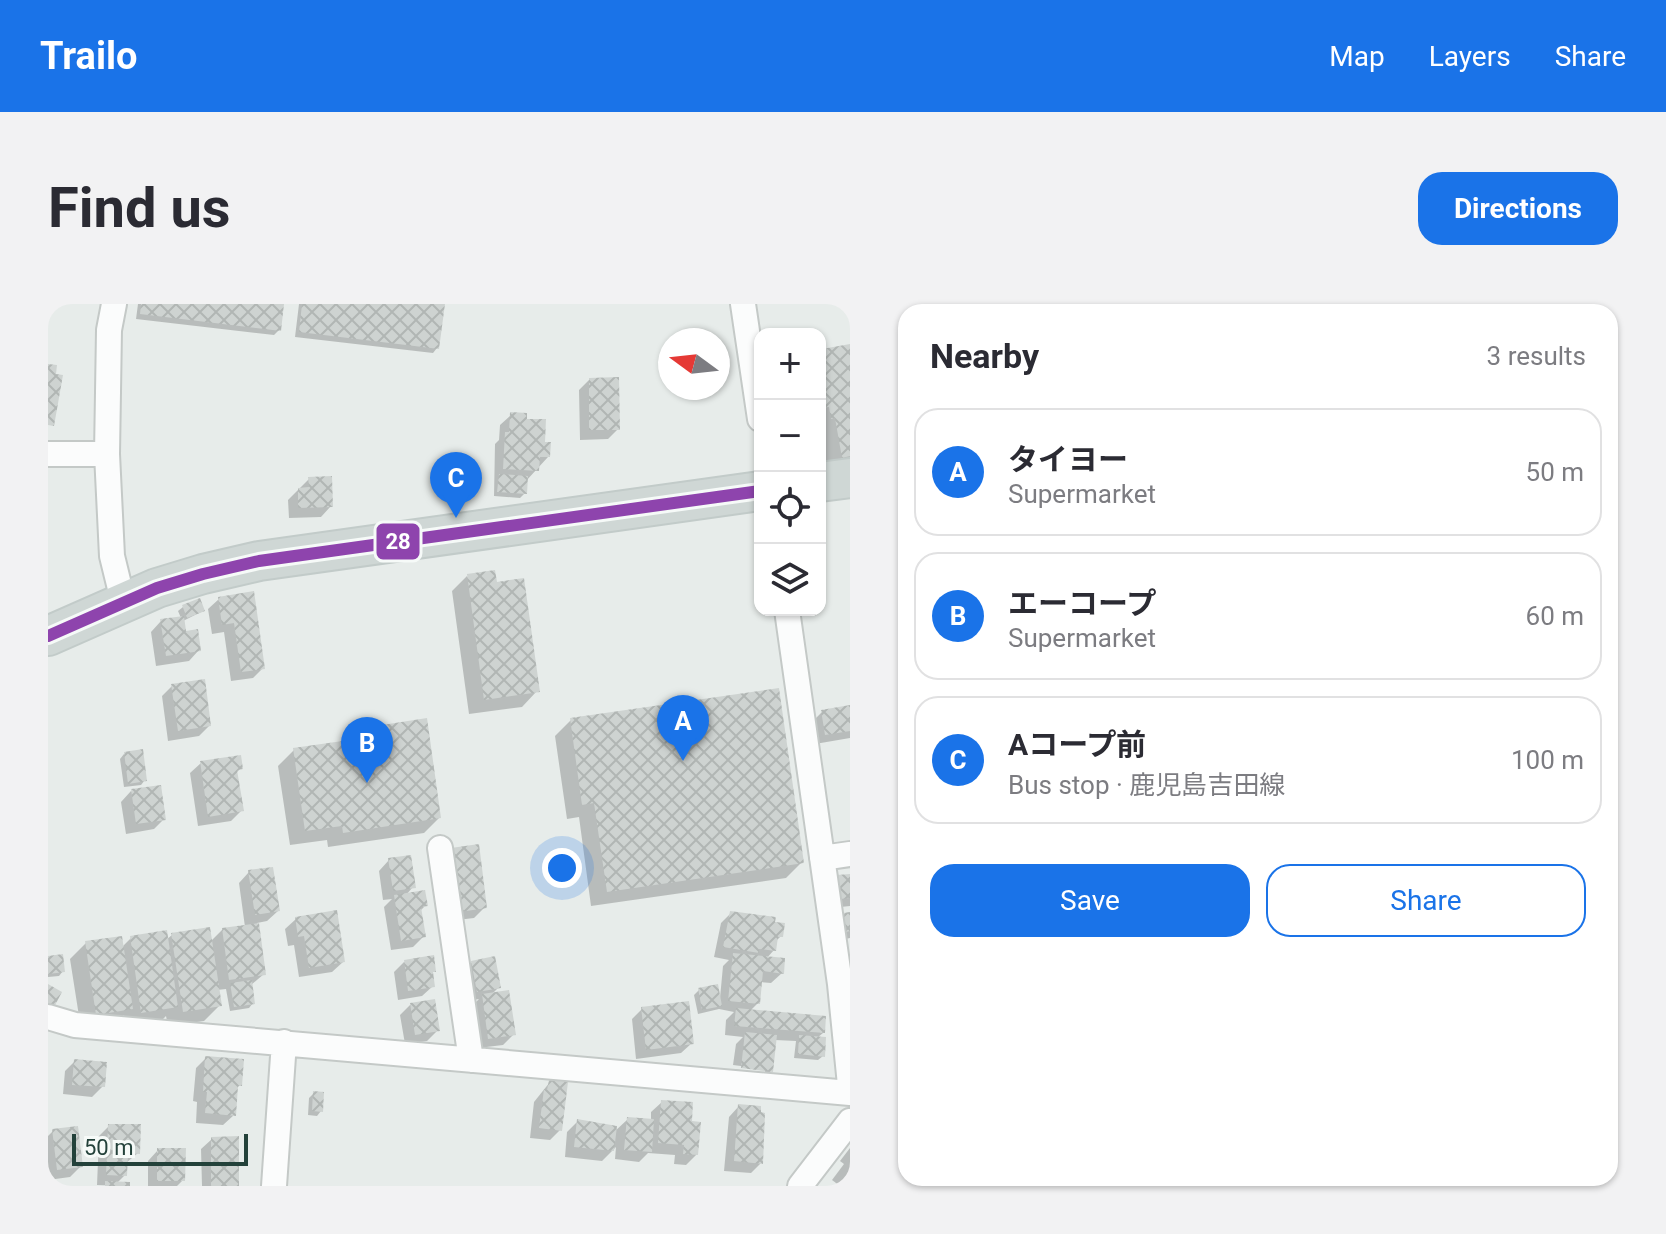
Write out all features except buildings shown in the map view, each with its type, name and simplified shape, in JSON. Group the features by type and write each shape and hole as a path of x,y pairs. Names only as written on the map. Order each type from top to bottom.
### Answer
{"main road":[{"path":"826,481 850,478"},
{"path":"48,636 123,601 203,574 259,561 754,492"}],"street":[{"path":"114,304 109,330 107,454 112,556 123,601"},
{"path":"743,304 757,400"},
{"path":"48,454 107,454"},
{"path":"788,616 822,858 845,983 850,1085"},
{"path":"440,848 471,1060"},
{"path":"822,858 850,854"},
{"path":"48,1017 75,1025 850,1093"},
{"path":"274,1186 284,1042"},
{"path":"806,1184 850,1121"}],"transit line":[{"name":"28","path":"48,636 157,588 259,561 754,492"}],"place":[{"name":"Aコープ前","path":"456,518"},
{"name":"タイヨー","path":"683,761"},
{"name":"エーコープ","path":"367,783"}]}
